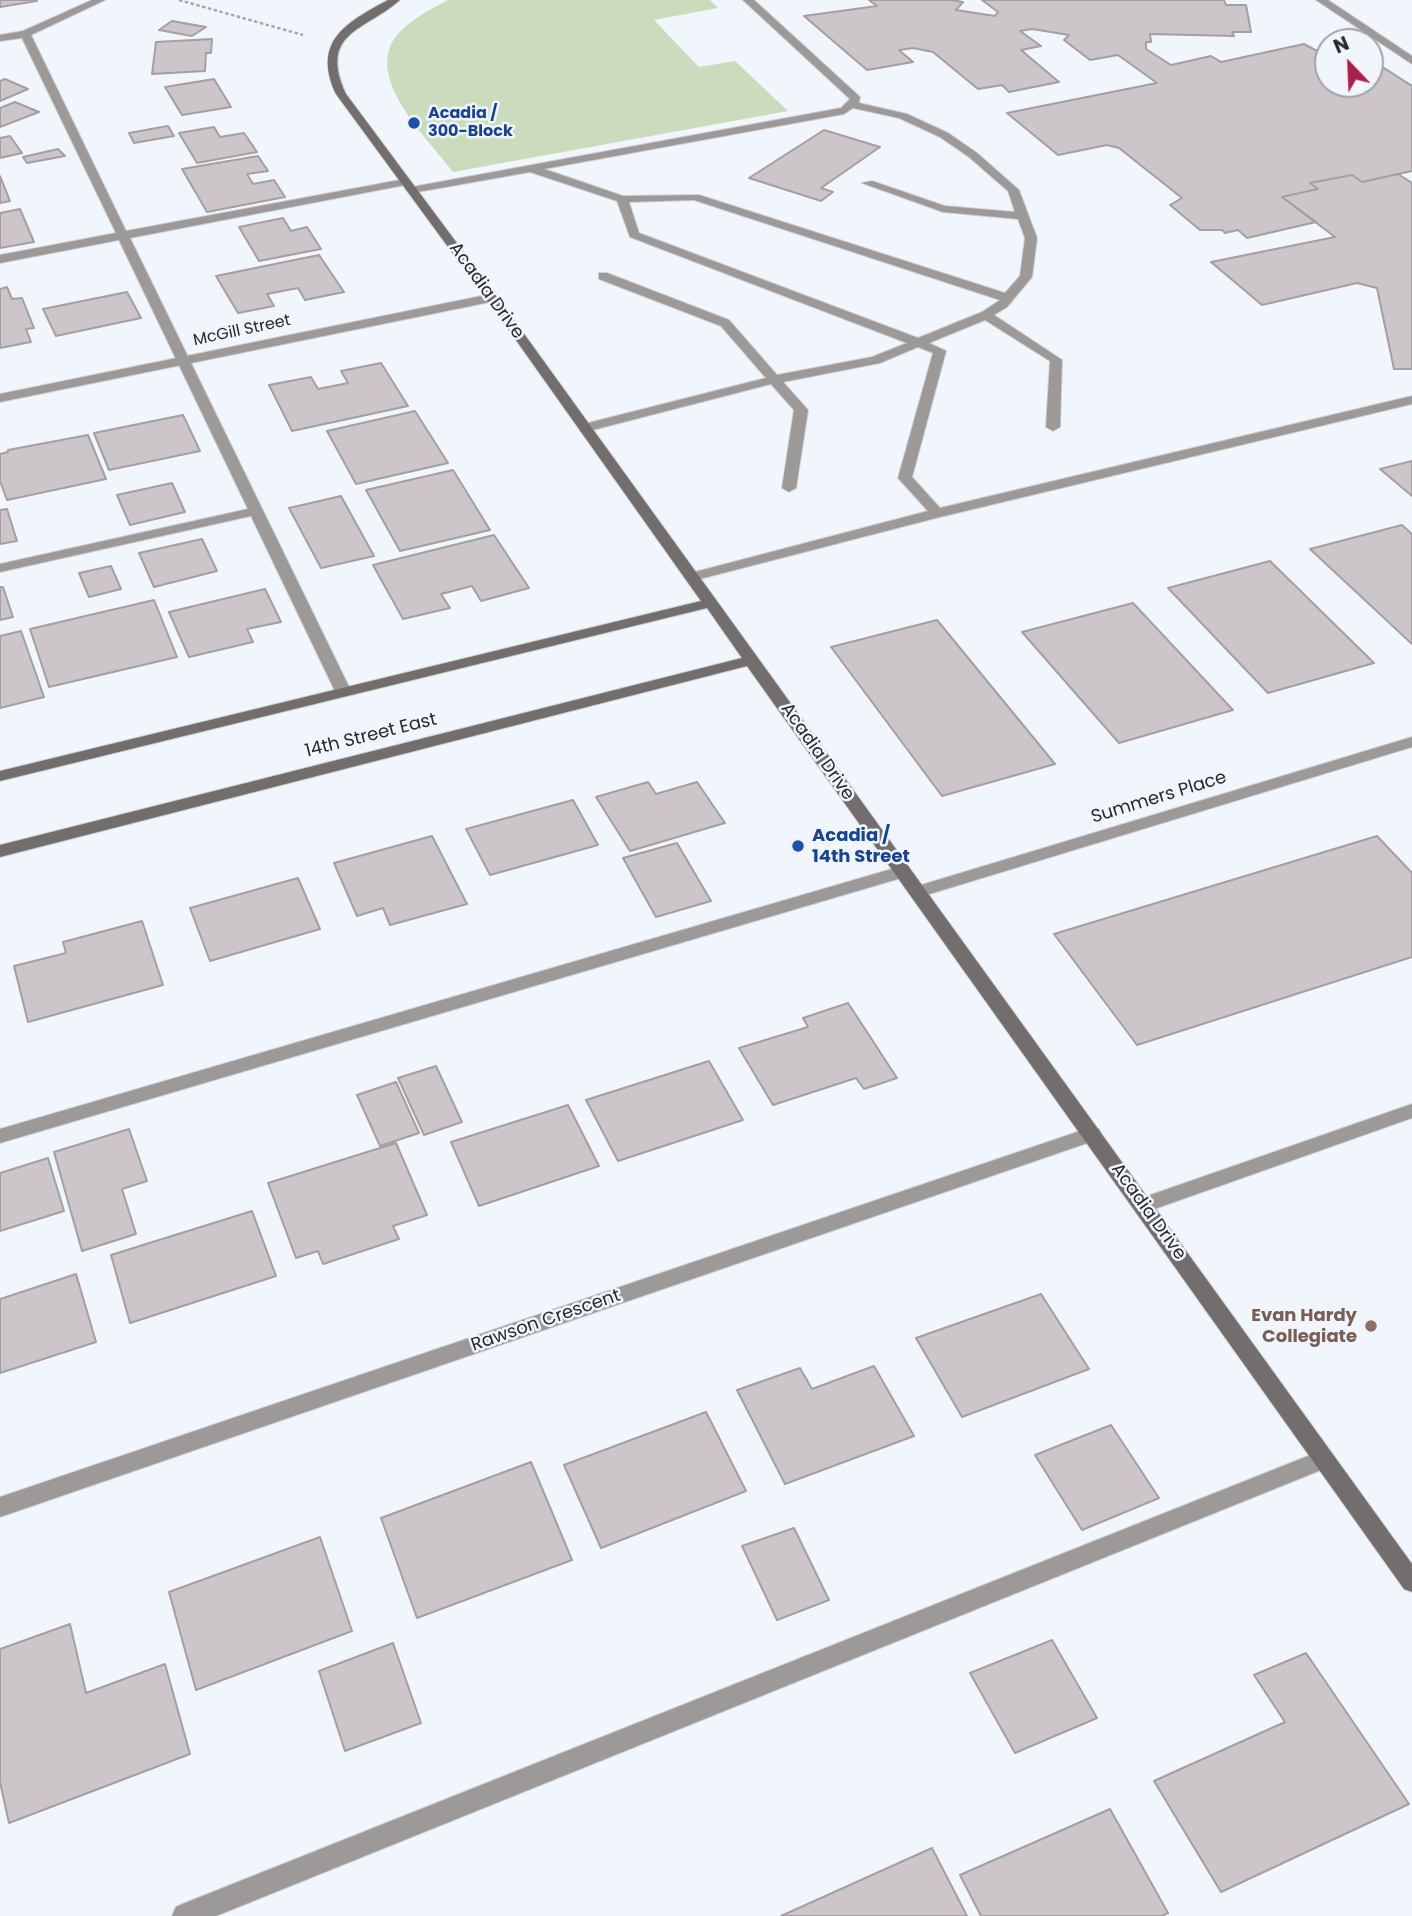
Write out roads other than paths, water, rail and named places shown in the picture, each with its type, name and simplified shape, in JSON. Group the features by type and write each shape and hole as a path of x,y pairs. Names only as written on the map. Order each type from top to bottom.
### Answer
{"street":[{"path":"0,38 24,34 100,0"},
{"name":"Acadia Drive","path":"395,0 354,26 335,44 332,72 341,94 585,428 1412,1582"},
{"path":"0,259 844,111 856,99 748,0"},
{"path":"1321,0 1412,61"},
{"path":"24,34 343,691"},
{"path":"585,428 776,379 875,360 916,341 986,315 1007,298 1026,276 1031,238 1013,190 944,135 903,116 850,104"},
{"path":"530,168 622,199 695,197 1007,298"},
{"path":"867,183 943,209 1024,216"},
{"path":"622,199 634,235 940,351 905,478 937,513"},
{"path":"603,276 725,323 776,379 801,410 789,488"},
{"name":"McGill Street","path":"0,398 491,298"},
{"path":"986,315 1056,360 1053,427"},
{"path":"692,577 937,513 1412,400"},
{"path":"0,568 256,510"},
{"path":"0,776 710,603"},
{"name":"14th Street East","path":"0,851 751,660"},
{"name":"Summers Place","path":"916,892 1412,742"},
{"path":"0,1136 902,872"},
{"path":"1143,1205 1412,1111"},
{"name":"Rawson Crescent","path":"0,1507 1092,1134"},
{"path":"185,1916 1323,1459"}],"place":[{"name":"Acadia / 300-Block","path":"414,123"},
{"name":"Acadia / 14th Street","path":"798,846"},
{"name":"Evan Hardy Collegiate","path":"1371,1326"}]}
